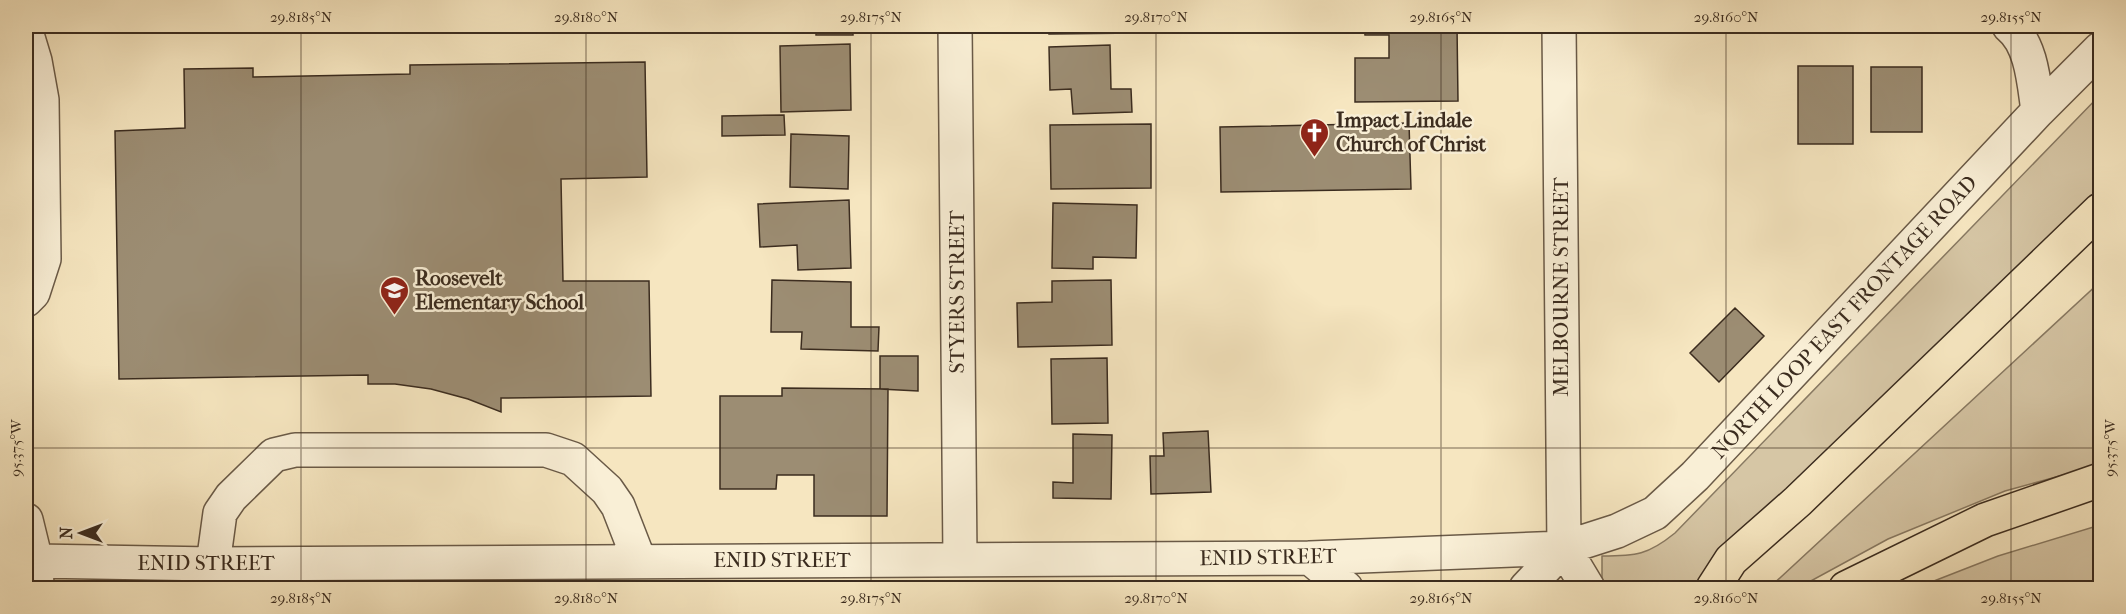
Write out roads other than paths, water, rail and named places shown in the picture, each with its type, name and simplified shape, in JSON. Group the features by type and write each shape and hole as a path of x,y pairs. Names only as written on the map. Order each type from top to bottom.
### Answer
{"highway":[{"path":"1713,588 1731,560 1798,501 2100,210"},
{"path":"1846,588 1985,520 2100,480"}],"street":[{"name":"STYERS STREET","path":"955,26 960,559"},
{"name":"MELBOURNE STREET","path":"1559,26 1564,548"},
{"path":"2009,26 2016,32 2032,69 2038,111"},
{"path":"26,31 35,61 42,100 44,259 33,293 26,300"},
{"name":"NORTH LOOP EAST FRONTAGE ROAD","path":"1564,548 1617,531 1655,513 1695,476 2038,111 2100,49"},
{"path":"213,564 220,513 231,497 274,455 295,450 546,450 573,459 607,490 618,506 639,560"},
{"path":"26,520 37,575"},
{"name":"ENID STREET","path":"37,575 213,564 1310,558 1564,548"},
{"path":"1526,588 1564,548 1588,588"},
{"path":"1310,558 1346,588"}],"place":[{"name":"Impact Lindale Church of Christ","path":"1315,158"},
{"name":"Roosevelt Elementary School","path":"394,316"}]}
